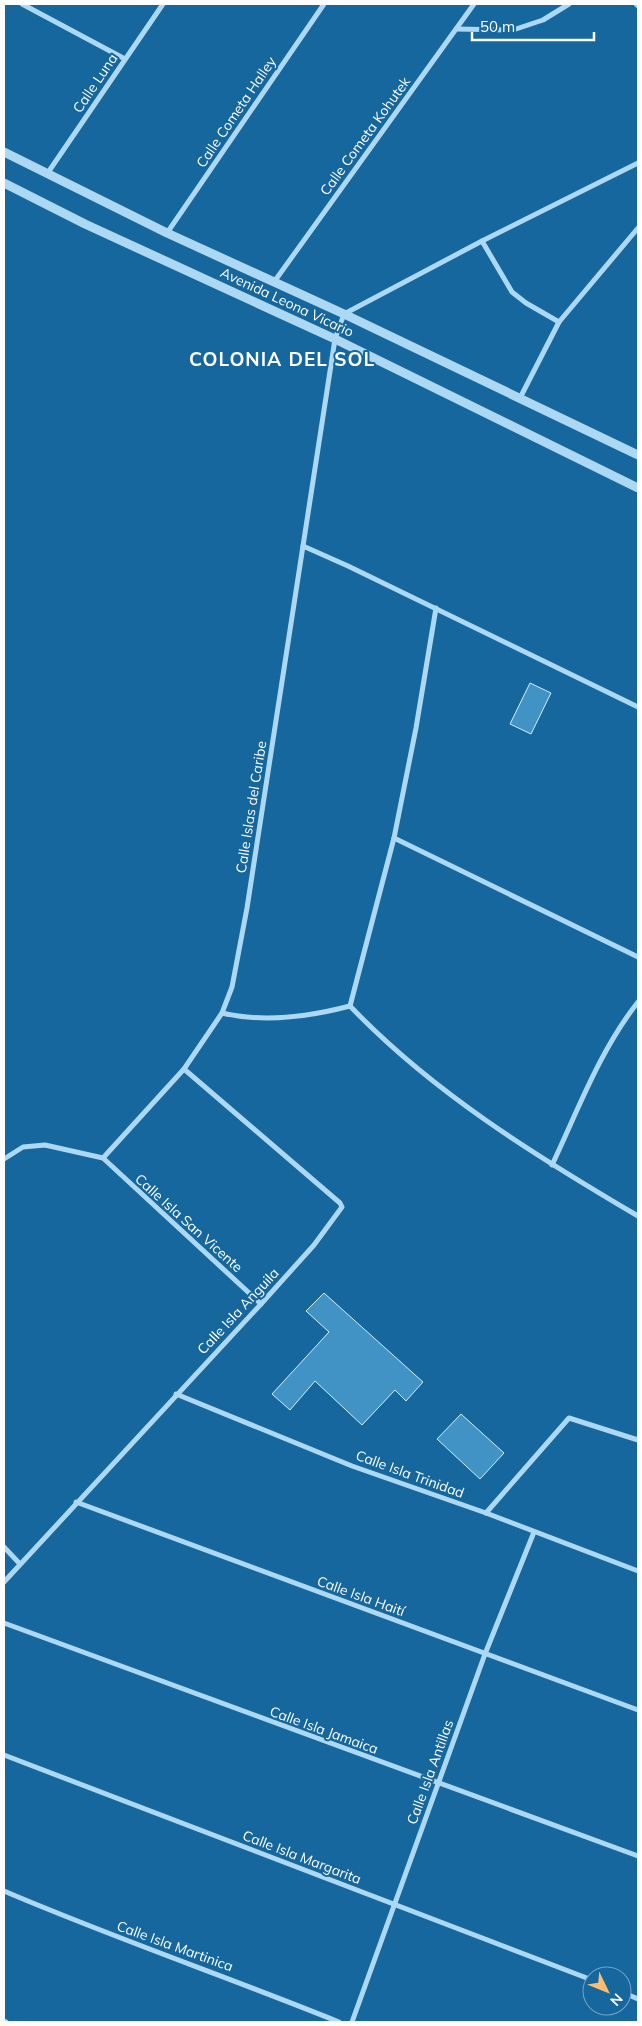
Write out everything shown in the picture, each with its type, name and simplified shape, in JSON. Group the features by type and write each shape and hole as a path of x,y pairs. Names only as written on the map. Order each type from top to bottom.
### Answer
{"street":[{"path":"22,4 125,59"},
{"name":"Calle Luna","path":"47,175 163,4"},
{"name":"Calle Cometa Halley","path":"167,233 324,4"},
{"name":"Calle Cometa Kohutek","path":"274,282 474,4"},
{"path":"456,30 513,30 543,20 569,4"},
{"name":"Avenida Leona Vicario","path":"4,152 167,233 344,314 638,455"},
{"path":"344,314 638,162"},
{"name":"Avenida Leona Vicario","path":"4,183 86,224 336,339 638,488"},
{"path":"520,398 559,322 638,228"},
{"path":"482,241 512,292 526,303 559,322"},
{"name":"Calle Islas del Caribe","path":"103,1158 184,1069 222,1013 232,987 247,908 336,339 344,314"},
{"path":"303,546 638,706"},
{"path":"350,1006 394,838 416,728 436,608"},
{"path":"394,838 638,957"},
{"path":"552,1165 605,1053 622,1022 638,1002"},
{"path":"222,1013 246,1018 268,1018 317,1015 350,1006"},
{"path":"350,1006 379,1037 475,1112 552,1165 638,1216"},
{"name":"Calle Isla Anguila","path":"4,1582 261,1304 314,1245 342,1207 340,1203 184,1069"},
{"path":"4,1159 23,1147 45,1145 103,1158"},
{"name":"Calle Isla San Vicente","path":"103,1158 261,1304"},
{"name":"Calle Isla Trinidad","path":"176,1394 352,1466 486,1513 638,1571"},
{"path":"486,1513 569,1418 638,1440"},
{"name":"Calle Isla Haití","path":"76,1502 638,1710"},
{"name":"Calle Isla Antillas","path":"352,2022 437,1783 485,1654 534,1532"},
{"path":"4,1547 20,1564"},
{"name":"Calle Isla Jamaica","path":"4,1623 638,1856"},
{"name":"Calle Isla Margarita","path":"4,1755 582,1976"},
{"name":"Calle Isla Martinica","path":"4,1891 96,1930 226,1976 339,2022"}],"building":[{"path":"530,683 551,693 531,734 510,724"},
{"path":"324,1293 423,1382 406,1401 395,1390 362,1425 315,1381 290,1410 272,1394 329,1332 306,1311"},
{"path":"461,1414 504,1453 480,1479 437,1439"}],"district":[{"name":"COLONIA DEL SOL","path":"282,359"}]}
